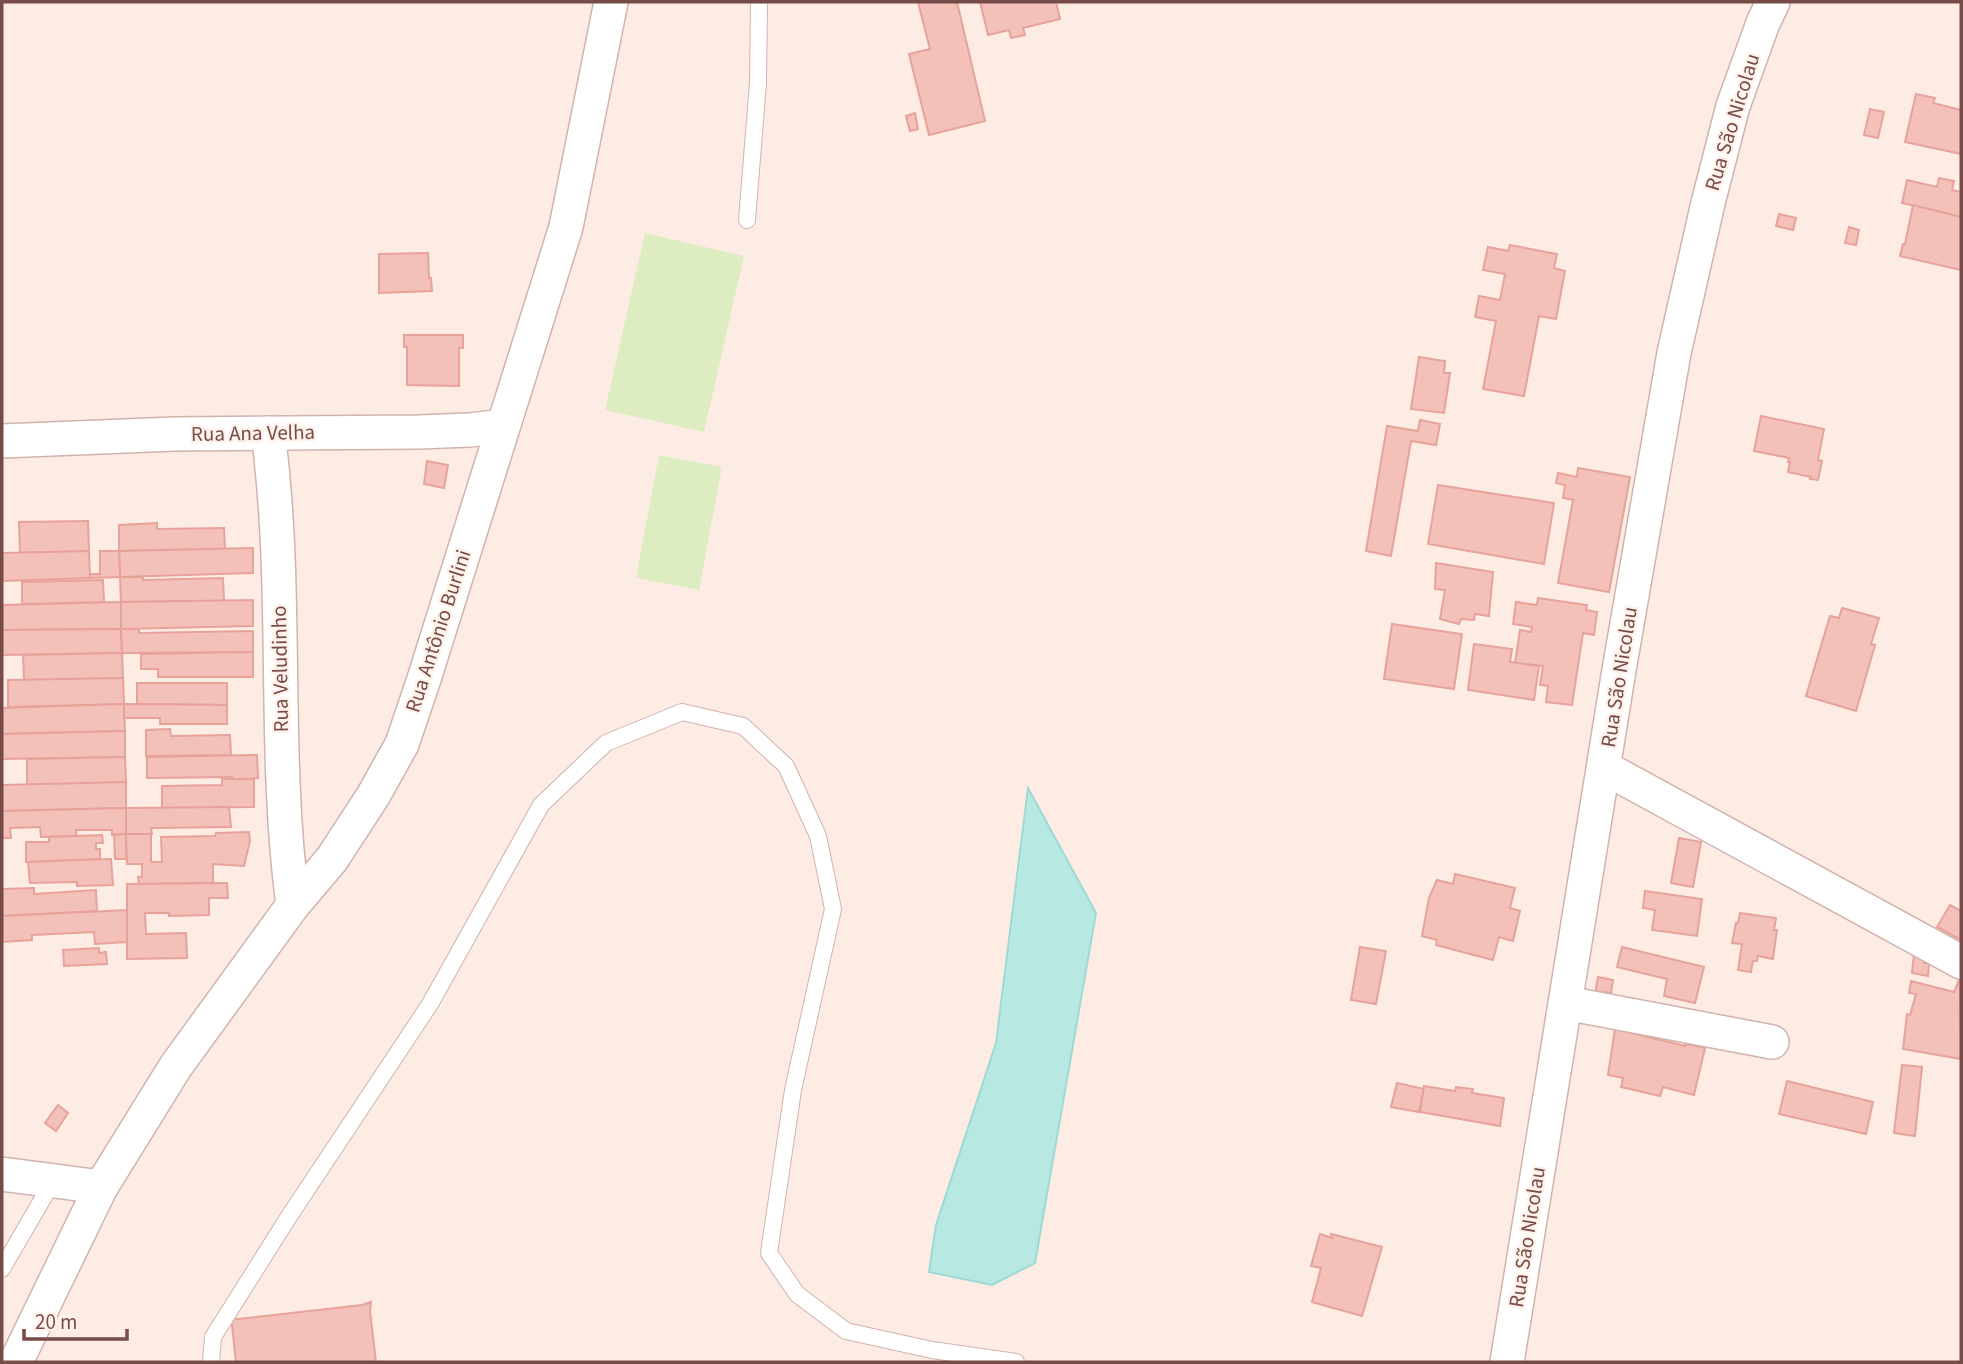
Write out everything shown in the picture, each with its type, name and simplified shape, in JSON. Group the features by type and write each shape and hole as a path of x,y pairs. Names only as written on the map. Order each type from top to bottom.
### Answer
{"street":[{"name":"Rua Antônio Burlini","path":"16,1362 101,1186 176,1066 293,905 332,859 373,796 402,744 566,226 611,2"},
{"name":"Rua São Nicolau","path":"1507,1362 1619,670 1674,354 1733,106 1773,2"},
{"name":"Rua Ana Velha","path":"2,441 147,434 470,430 503,426"},
{"name":"Rua Veludinho","path":"268,433 278,546 286,853 293,905"},
{"path":"1605,768 1961,962"},
{"path":"1566,1003 1772,1042"},
{"path":"2,1174 101,1186"}],"lane":[{"path":"747,220 758,83 759,2"},
{"path":"211,1362 213,1338 288,1218 430,1004 541,805 606,743 682,712 743,726 786,766 818,836 833,909 793,1090 769,1253 797,1294 846,1331 932,1350 1016,1362"},
{"path":"2,1269 53,1181"}],"green space":[{"path":"645,233 744,256 704,432 605,410"},
{"path":"659,455 722,467 699,590 636,578"}],"water":[{"path":"1028,788 1096,913 1035,1263 992,1285 929,1272 936,1225 996,1043"}],"building":[{"path":"918,2 957,2 985,121 929,135 909,54 930,49"},
{"path":"980,2 1056,2 1060,19 1023,28 1025,35 1011,38 1009,30 988,35"},
{"path":"1916,94 1935,98 1933,103 1961,110 1961,154 1905,142"},
{"path":"1870,109 1884,112 1878,138 1864,135"},
{"path":"915,113 918,129 910,131 906,116"},
{"path":"1939,178 1954,181 1952,190 1961,192 1961,217 1902,203 1907,180 1937,187"},
{"path":"1913,205 1961,217 1961,270 1900,256"},
{"path":"1779,214 1796,218 1793,230 1776,226"},
{"path":"1849,227 1859,230 1856,245 1845,243"},
{"path":"1510,245 1557,254 1554,268 1565,271 1556,319 1539,316 1524,396 1483,389 1496,321 1475,317 1479,296 1500,300 1505,274 1483,270 1488,247 1508,251"},
{"path":"428,253 432,291 379,293 379,254"},
{"path":"404,335 463,335 463,348 459,348 459,386 407,385 407,347 404,347"},
{"path":"1419,357 1445,361 1444,373 1450,373 1444,413 1411,409"},
{"path":"1761,416 1824,429 1818,460 1822,461 1818,480 1788,472 1789,458 1754,451"},
{"path":"1420,420 1440,424 1436,445 1411,441 1391,556 1366,551 1387,426 1418,431"},
{"path":"427,461 448,465 444,488 424,484"},
{"path":"1578,468 1630,477 1609,592 1558,583 1573,500 1563,498 1565,485 1556,483 1558,473 1577,477"},
{"path":"1438,485 1554,503 1544,564 1428,544"},
{"path":"88,521 89,551 20,553 19,522"},
{"path":"157,523 157,529 224,528 225,549 119,551 119,525"},
{"path":"253,548 253,573 120,577 119,551"},
{"path":"89,551 90,578 2,581 2,553"},
{"path":"100,551 119,551 120,577 90,578 90,574 100,574"},
{"path":"1436,563 1493,572 1489,616 1475,614 1474,620 1461,619 1459,624 1440,619 1445,590 1435,589"},
{"path":"120,577 143,577 143,580 223,578 224,601 121,602"},
{"path":"103,580 104,602 22,604 22,582"},
{"path":"1538,598 1587,605 1586,610 1597,612 1594,635 1583,633 1572,705 1546,702 1548,686 1540,685 1543,666 1515,663 1520,630 1531,632 1532,627 1513,624 1516,602 1537,605"},
{"path":"253,600 253,626 121,629 121,602"},
{"path":"121,602 121,629 2,630 2,605"},
{"path":"1842,608 1879,618 1871,644 1875,645 1856,711 1806,696 1830,616 1839,618"},
{"path":"1392,624 1462,634 1454,689 1384,679"},
{"path":"121,629 122,653 2,655 2,630"},
{"path":"121,629 139,629 139,633 253,631 253,652 122,653"},
{"path":"1474,644 1512,649 1510,662 1539,666 1534,700 1468,690"},
{"path":"253,652 253,677 158,677 158,669 141,669 141,654"},
{"path":"122,653 123,678 24,680 23,655"},
{"path":"123,678 124,704 8,707 8,680"},
{"path":"137,683 227,683 227,705 137,704"},
{"path":"124,704 125,731 2,734 2,708"},
{"path":"124,704 227,705 227,724 160,724 160,718 124,718"},
{"path":"170,729 171,736 230,735 231,755 146,756 146,730"},
{"path":"125,731 125,757 2,759 2,734"},
{"path":"257,755 258,778 147,778 147,757"},
{"path":"125,757 126,782 27,785 27,759"},
{"path":"222,779 254,779 254,807 162,808 162,786 222,785"},
{"path":"126,782 126,808 2,811 2,785"},
{"path":"229,807 231,827 151,828 152,834 126,834 126,808"},
{"path":"126,808 126,834 112,835 112,830 76,830 76,836 41,837 40,827 10,828 11,838 2,838 2,811"},
{"path":"249,832 250,841 244,866 213,864 213,883 139,884 142,864 127,864 126,834 151,834 151,862 162,862 161,837"},
{"path":"126,834 126,859 115,859 114,835"},
{"path":"102,835 103,843 96,843 96,849 100,849 100,859 26,862 26,842 49,842 49,837"},
{"path":"1679,838 1701,842 1693,887 1671,883"},
{"path":"111,859 113,885 77,886 77,882 30,883 28,862"},
{"path":"1455,874 1515,888 1510,908 1520,911 1513,941 1499,937 1493,960 1436,945 1437,940 1422,936 1429,898 1437,880 1453,884"},
{"path":"227,883 228,898 209,898 209,915 169,916 169,913 145,913 146,934 186,933 187,958 127,959 127,884"},
{"path":"34,888 34,894 96,890 97,911 2,916 2,889"},
{"path":"1645,891 1702,899 1697,936 1652,930 1655,910 1643,908"},
{"path":"1950,905 1961,911 1961,940 1937,927"},
{"path":"127,910 127,942 95,944 94,932 32,935 32,940 2,942 2,916"},
{"path":"1740,913 1776,918 1773,959 1758,956 1757,961 1753,961 1751,972 1738,970 1742,944 1732,943"},
{"path":"1360,947 1386,951 1376,1004 1351,1000"},
{"path":"1622,947 1704,967 1695,1003 1664,996 1667,979 1617,967"},
{"path":"99,948 99,953 106,952 107,964 64,966 63,950"},
{"path":"1914,954 1925,960 1924,963 1929,963 1928,976 1912,973"},
{"path":"1598,977 1613,980 1611,993 1603,992 1600,1007 1593,1006"},
{"path":"1960,978 1961,1059 1903,1049 1907,1014 1910,1015 1916,994 1909,993 1911,981 1954,992"},
{"path":"1615,1029 1685,1046 1705,1048 1694,1095 1663,1087 1660,1096 1621,1087 1623,1078 1608,1075"},
{"path":"1902,1065 1922,1067 1915,1136 1894,1133"},
{"path":"1787,1081 1873,1102 1866,1134 1779,1114"},
{"path":"1397,1083 1424,1089 1419,1112 1391,1107"},
{"path":"1424,1086 1455,1091 1456,1087 1473,1089 1472,1093 1504,1098 1500,1126 1420,1112"},
{"path":"58,1105 68,1113 56,1131 45,1123"},
{"path":"1320,1234 1332,1238 1331,1234 1382,1247 1362,1316 1312,1302 1321,1268 1311,1266"},
{"path":"371,1302 376,1362 236,1362 229,1318"}]}
